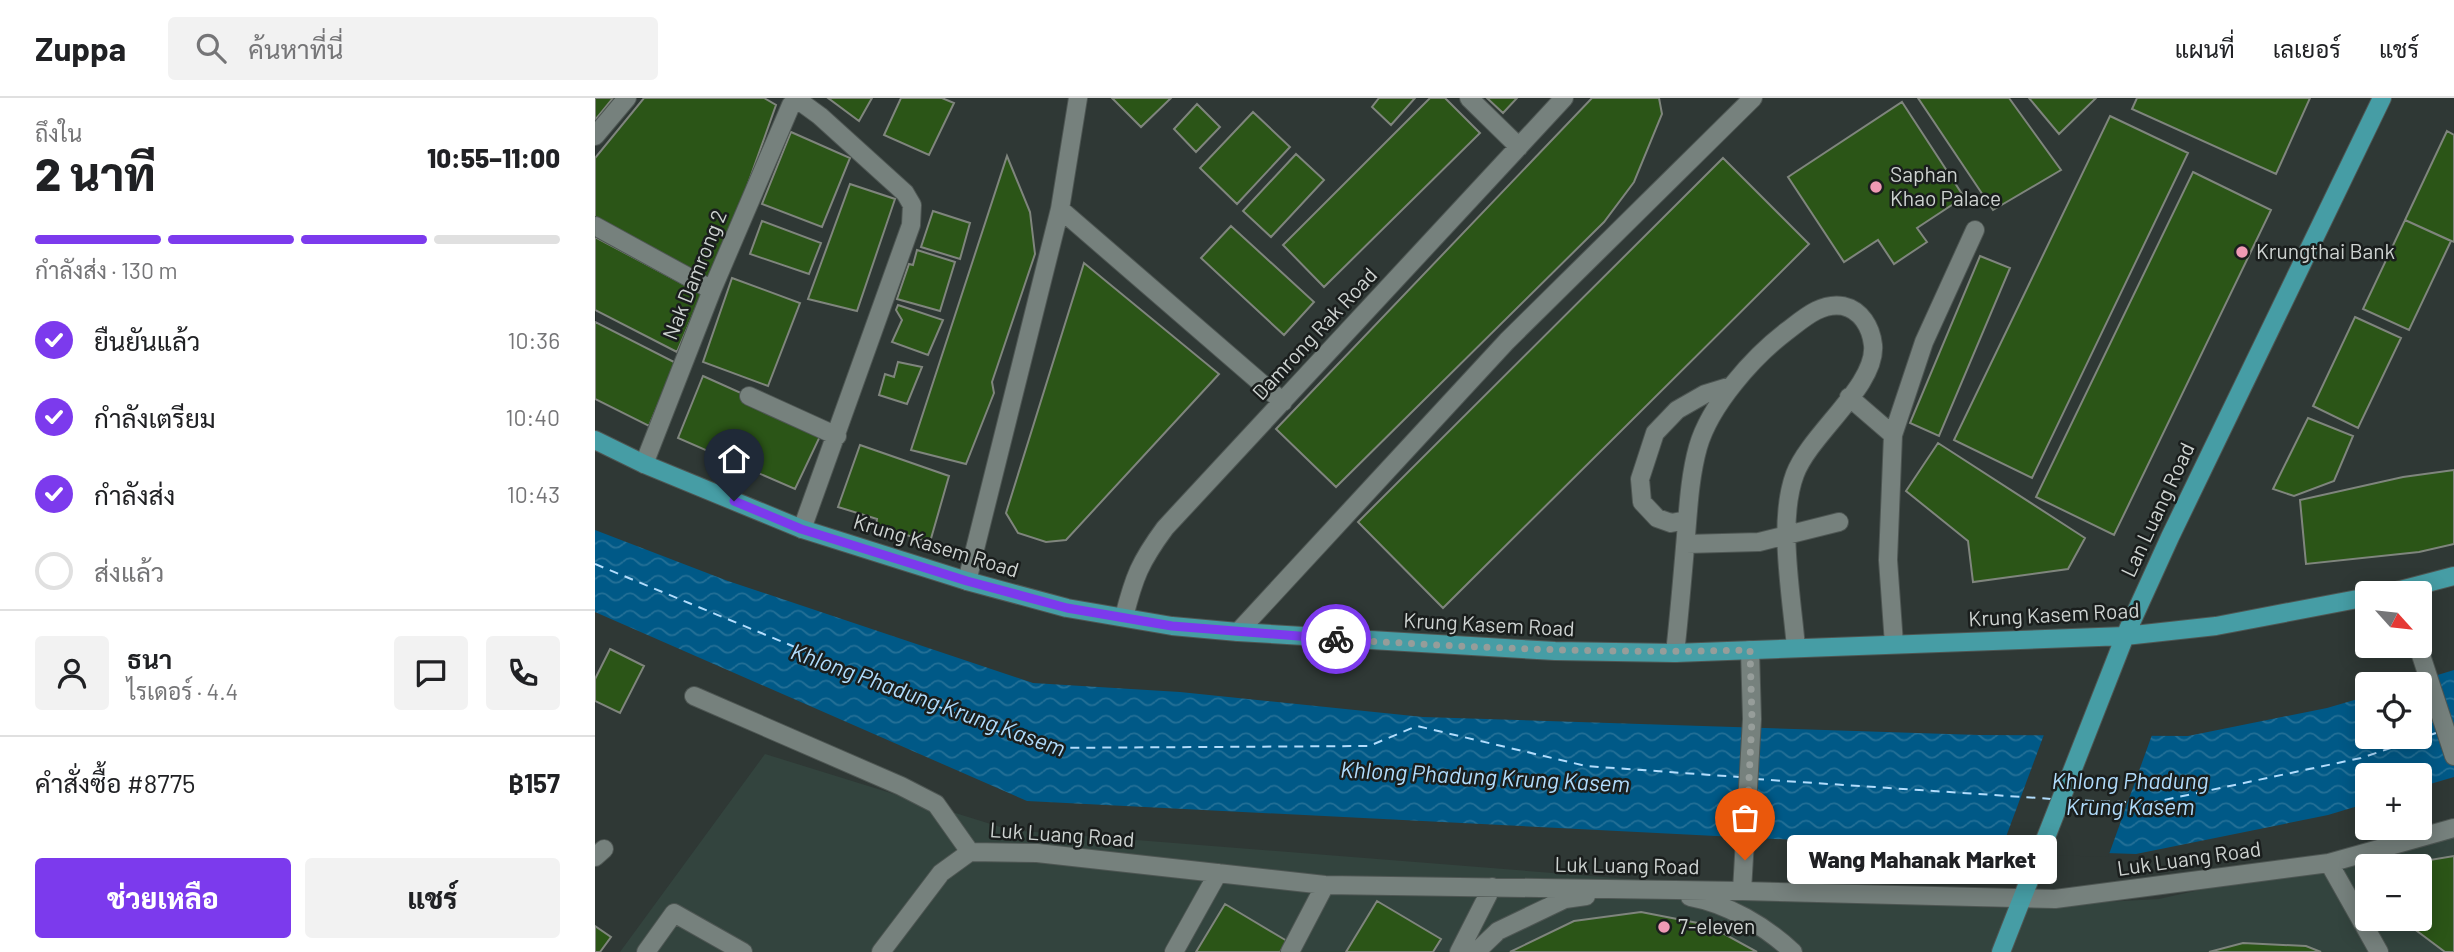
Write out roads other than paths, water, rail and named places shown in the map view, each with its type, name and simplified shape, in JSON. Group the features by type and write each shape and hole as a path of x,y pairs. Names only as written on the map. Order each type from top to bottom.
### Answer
{"main road":[{"name":"Lan Luang Road","path":"2001,952 2125,636 2382,98"},
{"name":"Krung Kasem Road","path":"595,440 644,464 801,529 967,581 1067,608 1172,626 1238,632 1451,647 1675,653 2125,636 2216,626 2355,599"},
{"path":"2433,582 2454,576"}],"street":[{"path":"595,136 627,98"},
{"path":"967,581 1060,209 1078,98"},
{"path":"1469,98 1518,147"},
{"name":"Damrong Rak Road","path":"1124,617 1135,575 1165,528 1564,98"},
{"path":"1238,632 1507,341 1753,98"},
{"name":"Nak Damrong 2","path":"644,464 712,290 790,105 798,100 820,116 905,192 912,205 911,225 837,436"},
{"path":"1060,209 1283,402"},
{"path":"595,226 712,290"},
{"path":"1894,644 1888,560 1893,435 1924,342 1975,230"},
{"path":"1675,653 1687,520 1697,448 1705,429 1731,386 1777,339 1814,311 1837,305 1851,308 1867,323 1874,347 1869,371 1815,439 1795,473 1787,505 1787,534 1796,648"},
{"path":"1687,520 1671,523 1657,518 1642,502 1640,479 1655,433 1677,410 1705,394 1731,386"},
{"path":"749,396 837,436 801,529"},
{"path":"1849,397 1893,435"},
{"path":"1686,544 1759,542 1839,522"},
{"path":"1742,891 1752,719 1750,650"},
{"path":"2422,658 2454,756"},
{"path":"694,696 901,786 936,804 970,852"},
{"name":"Luk Luang Road","path":"881,952 941,873 970,852 1037,853 1325,884 2055,899 2329,863 2454,828"},
{"path":"2329,863 2379,952"},
{"path":"1174,952 1218,873"},
{"path":"1290,952 1325,884"},
{"path":"1459,952 1492,887"},
{"path":"1476,952 1498,931 1565,899 1639,889 1708,900 1770,931 1793,952"},
{"path":"646,952 674,913 743,952"}],"water":[{"name":"Khlong Phadung Krung Kasem","path":"595,530 728,581 1033,683 1180,692 1423,717 1979,735 2188,736 2355,700 2355,749 2432,749 2432,677 2454,670 2454,777 2432,783 2432,763 2355,763 2355,807 2328,815 2136,854 1954,848 1027,801 595,612"}],"place":[{"name":"Saphan Khao Palace","path":"1876,187"},
{"name":"Krungthai Bank","path":"2242,252"},
{"name":"Wang Mahanak Market","path":"1745,860"},
{"name":"7-eleven","path":"1664,927"}]}
